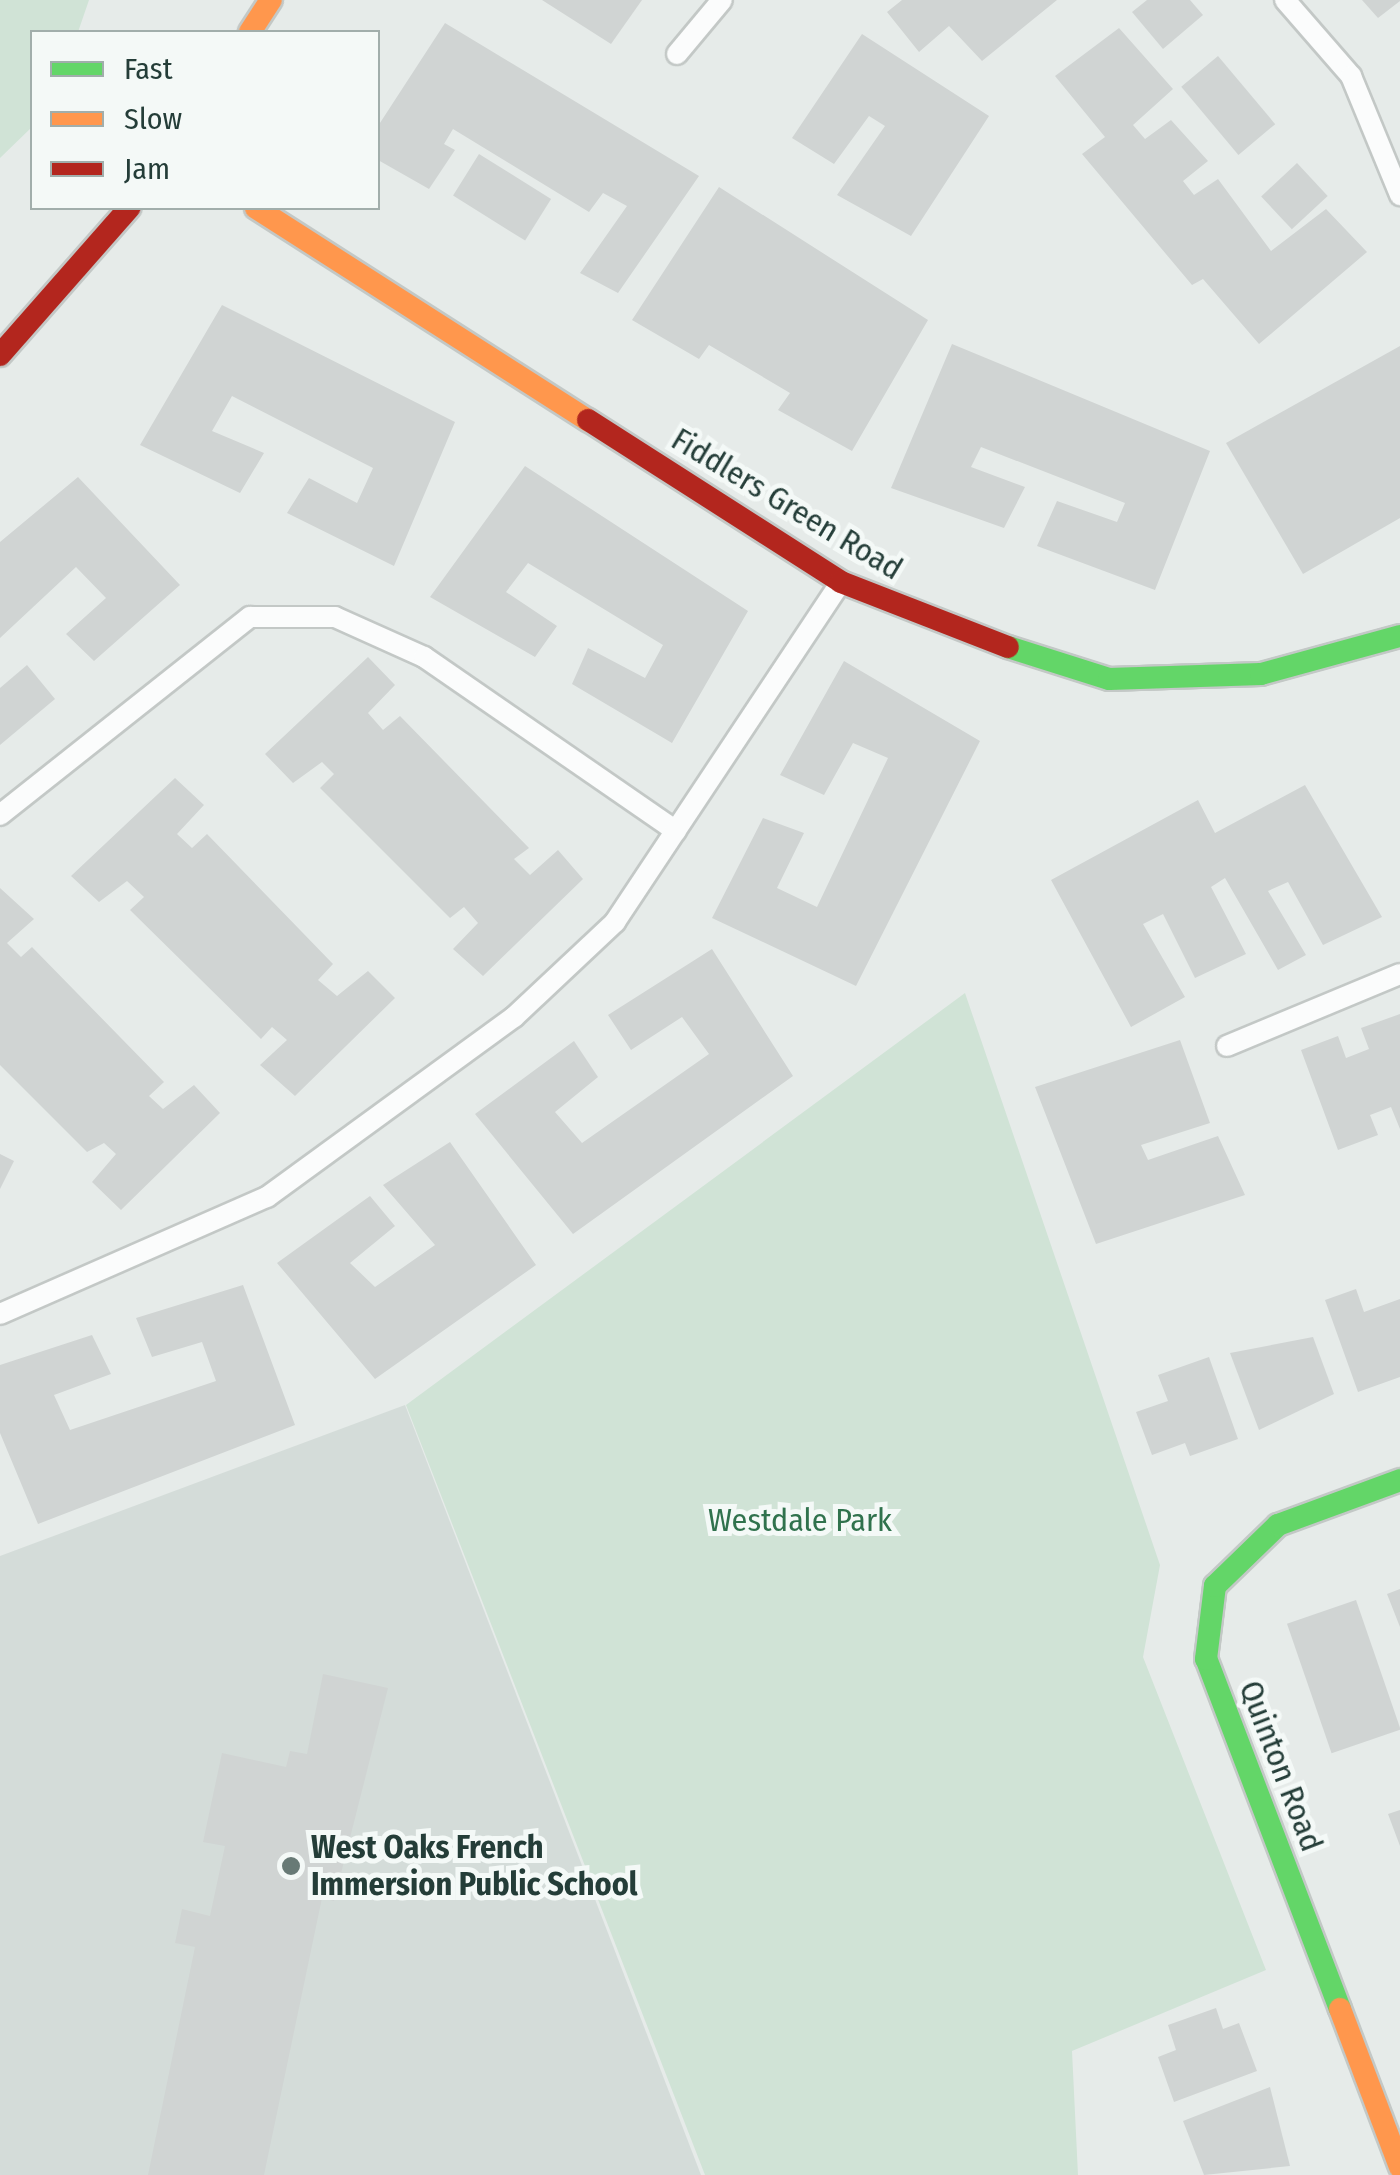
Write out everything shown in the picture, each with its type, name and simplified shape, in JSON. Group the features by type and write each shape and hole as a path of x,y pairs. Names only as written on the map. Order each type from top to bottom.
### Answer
{"street":[{"path":"251,30 271,0"},
{"path":"0,355 127,210"},
{"name":"Fiddlers Green Road","path":"259,210 841,582 907,614 1109,679 1260,674 1400,636"},
{"name":"Quinton Road","path":"1400,1480 1278,1524 1216,1586 1206,1660 1400,2168"}],"lane":[{"path":"677,54 722,0"},
{"path":"1285,0 1351,76 1400,195"},
{"path":"0,1314 268,1198 514,1017 615,922 841,582"},
{"path":"0,815 250,617 334,617 424,657 676,831"},
{"path":"1227,1046 1400,974"}],"shaded area":[{"name":"West Oaks French Immersion Public School","path":"405,1405 701,2175 0,2175 0,1556"}],"green space":[{"path":"0,0 89,0 79,30 30,30 30,129 0,158"},
{"name":"Westdale Park","path":"965,993 1160,1565 1143,1657 1266,1970 1072,2051 1078,2175 705,2175 406,1405"}],"building":[{"path":"542,0 642,0 611,44"},
{"path":"902,0 1057,0 982,61 949,26 919,52 887,12"},
{"path":"1147,0 1190,0 1203,15 1163,49 1132,12"},
{"path":"1362,0 1400,0 1400,1 1378,18"},
{"path":"445,23 699,176 618,293 580,273 627,206 603,193 589,212 453,129 444,144 455,150 429,189 380,161 380,123"},
{"path":"1119,28 1173,89 1133,125 1145,139 1171,120 1208,161 1183,181 1194,195 1218,179 1271,251 1326,209 1367,252 1259,344 1203,279 1192,285 1082,154 1105,137 1055,76"},
{"path":"862,34 989,116 911,236 837,195 885,126 869,116 834,164 792,138"},
{"path":"1218,56 1275,124 1238,155 1181,87"},
{"path":"479,154 551,199 525,241 453,196"},
{"path":"1297,163 1328,196 1292,229 1261,196"},
{"path":"719,187 928,320 852,451 778,410 790,393 709,345 699,359 632,320"},
{"path":"222,305 455,422 394,566 287,513 309,478 357,503 373,468 232,396 212,431 264,453 240,493 140,445"},
{"path":"952,344 1210,451 1155,590 1037,546 1057,501 1117,522 1125,503 981,447 971,467 1025,487 1004,528 891,488"},
{"path":"1400,346 1400,518 1303,574 1226,443"},
{"path":"525,466 748,611 672,743 572,684 588,648 645,678 663,645 528,563 506,592 557,626 535,657 430,597"},
{"path":"78,477 180,585 94,661 66,634 106,598 76,567 0,638 0,542"},
{"path":"368,657 395,685 368,713 383,730 400,716 529,848 514,859 530,875 558,850 583,879 483,976 453,949 478,923 464,907 450,918 320,788 334,774 322,762 293,783 265,754"},
{"path":"844,661 980,741 856,986 712,918 763,818 804,833 777,888 817,907 888,758 853,743 824,795 780,775"},
{"path":"27,665 55,699 0,745 0,688"},
{"path":"175,778 204,805 177,834 192,848 207,834 333,964 318,980 337,996 368,971 395,998 295,1096 260,1065 287,1040 272,1027 261,1039 130,910 144,897 127,881 99,902 71,876"},
{"path":"1305,785 1382,917 1323,945 1288,882 1268,891 1306,955 1278,970 1225,878 1211,887 1246,954 1195,978 1163,914 1143,924 1185,997 1131,1027 1051,880 1198,800 1215,833"},
{"path":"0,888 34,919 7,943 21,957 32,947 164,1082 149,1096 163,1109 194,1085 220,1113 121,1210 92,1182 116,1154 104,1143 87,1152 0,1065"},
{"path":"712,949 793,1076 573,1234 475,1114 574,1041 598,1077 555,1112 582,1143 709,1054 682,1017 631,1050 608,1015"},
{"path":"1400,1014 1400,1129 1391,1107 1370,1115 1378,1135 1338,1150 1301,1050 1338,1036 1346,1058 1369,1049 1361,1028"},
{"path":"1180,1040 1210,1123 1141,1145 1148,1160 1218,1136 1245,1195 1096,1244 1035,1087"},
{"path":"450,1142 536,1265 375,1379 277,1263 370,1196 395,1226 350,1263 375,1287 435,1245 383,1185"},
{"path":"0,1154 14,1161 0,1189"},
{"path":"243,1285 295,1425 38,1524 0,1433 0,1365 92,1335 111,1374 54,1395 70,1430 216,1381 202,1342 152,1357 136,1318"},
{"path":"1356,1289 1364,1312 1400,1299 1400,1377 1358,1392 1325,1300"},
{"path":"1313,1337 1334,1394 1259,1430 1230,1353"},
{"path":"1209,1357 1238,1439 1190,1456 1185,1443 1152,1455 1136,1412 1168,1401 1158,1375"},
{"path":"1400,1589 1400,1627 1387,1594"},
{"path":"1356,1600 1400,1730 1332,1753 1287,1624"},
{"path":"323,1674 388,1688 334,1901 322,1898 264,2175 148,2175 195,1947 175,1943 182,1909 210,1916 225,1846 203,1842 222,1753 286,1767 290,1751 307,1754"},
{"path":"1400,1810 1400,1846 1388,1814"},
{"path":"1216,2008 1223,2029 1239,2023 1257,2071 1174,2102 1158,2057 1176,2050 1168,2025"},
{"path":"1270,2087 1290,2166 1204,2175 1183,2121"}],"traffic: fast":[{"path":"1008,647 1109,679 1261,674 1400,636"},
{"path":"1340,2009 1206,1659 1215,1586 1278,1525 1400,1480"}],"traffic: slow":[{"path":"251,30 271,0"},
{"path":"259,210 588,420"},
{"path":"1340,2009 1400,2167"}],"traffic: jam":[{"path":"0,355 127,210"},
{"path":"588,420 841,582 1008,647"}],"place":[{"name":"West Oaks French Immersion Public School","path":"291,1866"}]}
